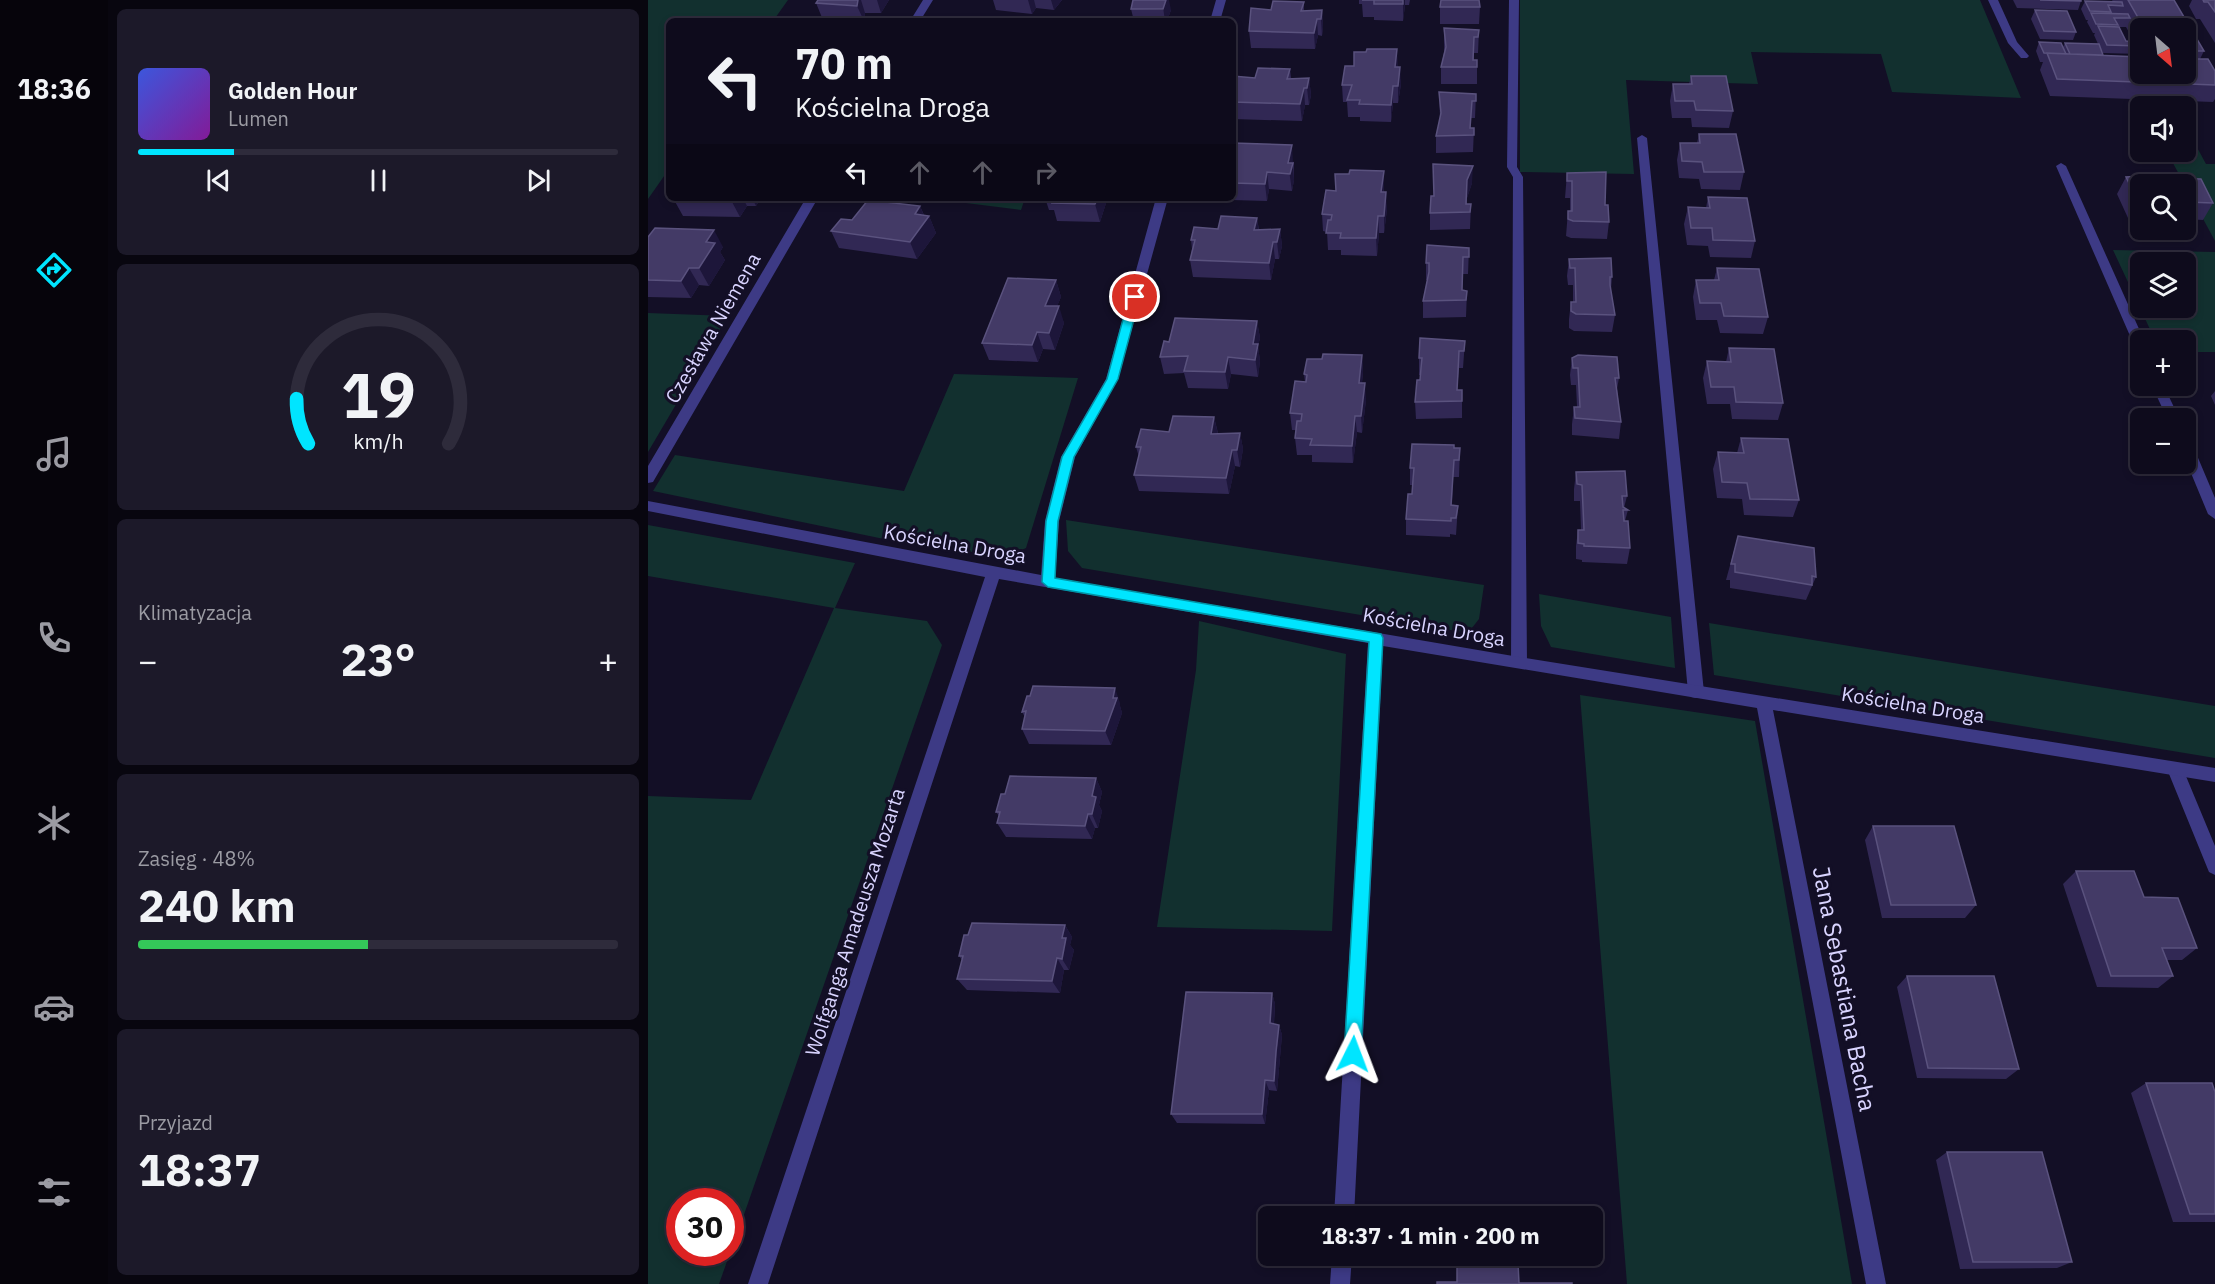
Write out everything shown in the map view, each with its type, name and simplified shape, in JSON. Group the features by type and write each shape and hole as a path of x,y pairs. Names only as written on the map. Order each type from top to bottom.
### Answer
{"street":[{"path":"917,18 928,0"},
{"path":"1216,18 1221,0"},
{"path":"1514,0 1512,167 1518,177 1519,663"},
{"path":"1994,0 2013,43 2024,56"},
{"path":"1642,138 1696,692"},
{"path":"2061,166 2133,330"},
{"name":"Czesława Niemena","path":"648,478 810,201"},
{"path":"1048,582 1052,521 1068,457 1112,379 1161,201"},
{"path":"2196,470 2215,514"},
{"name":"Kościelna Droga","path":"648,507 994,573 1519,663 2215,775"},
{"name":"Wolfganga Amadeusza Mozarta","path":"758,1284 994,573"},
{"path":"1345,1206 1376,638"},
{"name":"Jana Sebastiana Bacha","path":"1764,702 1876,1284"},
{"path":"2175,769 2215,867"},
{"path":"1340,1284 1341,1266"}],"green space":[{"path":"648,0 788,0 775,18 666,18 666,173 648,199"},
{"path":"1520,0 1980,0 2021,98 1892,92 1881,54 1751,52 1758,84 1626,80 1634,174 1520,172"},
{"path":"2196,146 2206,164 2215,164 2215,241 2196,206 2196,174 2179,174 2172,162 2196,162"},
{"path":"950,201 1024,201 1021,210"},
{"path":"2113,250 2215,252 2215,352 2196,352 2196,330 2150,330 2145,318 2196,318 2196,252 2130,252 2130,287"},
{"path":"648,313 728,316 648,452"},
{"path":"954,374 1078,378 1026,548 1006,557 884,539 653,491 675,455 904,491"},
{"path":"1066,520 1484,585 1479,619 1468,633 1082,568 1068,551"},
{"path":"648,525 855,563 835,608 927,621 942,645 744,1215 744,1188 666,1188 666,1266 725,1266 719,1284 648,1284 648,796 751,800 834,608 648,576"},
{"path":"1539,594 1671,617 1675,668 1551,647 1541,626"},
{"path":"1199,621 1346,654 1332,931 1157,927 1196,670"},
{"path":"1709,623 2215,706 2215,758 1714,675"},
{"path":"1580,695 1755,721 1852,1284 1627,1284"}],"building":[{"path":"818,0 858,0 857,6 816,3"},
{"path":"1133,0 1166,0 1163,9 1131,9"},
{"path":"1374,0 1403,0 1403,4 1374,4"},
{"path":"1441,0 1479,0 1480,7 1440,7"},
{"path":"2128,0 2174,0 2185,18 2138,18"},
{"path":"2203,0 2215,0 2215,12 2208,2"},
{"path":"1273,1 1304,2 1301,11 1322,10 1321,19 1317,19 1314,33 1249,31 1251,8 1271,10"},
{"path":"2085,1 2122,2 2123,6 2108,5 2111,12 2090,11"},
{"path":"2035,10 2067,11 2076,32 2044,31"},
{"path":"2091,13 2128,14 2130,18 2114,18 2118,25 2096,24"},
{"path":"2098,26 2119,27 2126,41 2130,41 2130,46 2107,45"},
{"path":"1444,28 1479,30 1478,37 1474,37 1473,60 1477,60 1477,67 1441,67 1446,47"},
{"path":"2196,37 2204,51 2196,51"},
{"path":"2039,42 2061,43 2066,54 2044,53"},
{"path":"2065,43 2099,44 2103,55 2070,54"},
{"path":"1367,49 1397,49 1395,67 1400,67 1398,86 1393,86 1391,105 1359,104 1360,100 1347,100 1352,85 1342,85 1345,66 1354,66 1354,52 1366,52"},
{"path":"2047,53 2130,57 2130,82 2057,79"},
{"path":"2196,59 2208,59 2215,71 2215,85 2189,84 2196,84"},
{"path":"1258,68 1290,69 1287,79 1309,78 1300,104 1236,102 1236,76 1255,78"},
{"path":"1691,76 1726,76 1733,111 1696,110 1694,101 1675,101 1673,84 1692,84"},
{"path":"1439,92 1476,94 1476,101 1472,101 1470,128 1474,128 1474,135 1436,136 1441,113"},
{"path":"1699,134 1736,134 1744,172 1704,172 1702,162 1682,161 1680,143 1700,143"},
{"path":"1236,143 1292,145 1288,163 1293,163 1290,174 1267,172 1265,184 1236,183"},
{"path":"1433,164 1473,166 1467,180 1466,204 1471,204 1470,212 1430,213 1431,196 1434,196"},
{"path":"1350,170 1384,171 1381,192 1386,192 1384,216 1378,216 1376,238 1340,238 1341,233 1326,233 1328,220 1331,220 1332,215 1322,214 1326,190 1336,191 1335,174 1349,174"},
{"path":"1606,172 1605,205 1608,205 1609,222 1568,219 1568,211 1572,211 1572,181 1567,181 1567,173"},
{"path":"2196,179 2201,179 2213,203 2196,202"},
{"path":"1708,197 1747,198 1755,241 1713,240 1712,228 1691,228 1688,207 1710,208"},
{"path":"867,201 920,206 915,214 929,216 910,242 831,231 841,219 852,220"},
{"path":"1053,201 1096,201 1095,204 1052,203"},
{"path":"1221,216 1257,218 1254,230 1280,229 1277,242 1273,242 1269,263 1190,260 1195,240 1191,240 1194,227 1218,229"},
{"path":"655,228 714,230 706,242 715,243 699,268 689,268 681,281 648,280 648,237"},
{"path":"1427,245 1469,248 1469,257 1463,257 1462,290 1467,291 1466,300 1423,301 1429,272 1429,263 1426,263"},
{"path":"1611,258 1610,285 1615,315 1576,314 1571,311 1571,302 1576,302 1575,268 1570,268 1569,259"},
{"path":"1717,268 1759,269 1768,317 1724,316 1721,303 1700,303 1696,280 1719,280"},
{"path":"1008,278 1056,280 1045,306 1059,306 1049,333 1037,332 1032,345 982,343"},
{"path":"1175,318 1257,321 1253,344 1258,344 1255,360 1228,357 1225,372 1184,371 1188,356 1160,357 1164,341 1169,342"},
{"path":"1420,338 1465,341 1464,351 1459,351 1457,390 1462,390 1462,401 1415,402 1422,358 1419,358"},
{"path":"1729,348 1774,349 1783,403 1736,402 1734,387 1711,387 1707,361 1731,362"},
{"path":"1323,354 1362,355 1359,383 1365,383 1361,416 1355,416 1352,446 1310,445 1312,439 1295,438 1297,421 1301,421 1302,414 1290,413 1295,381 1306,382 1307,375 1304,374 1307,359 1322,359"},
{"path":"1578,355 1617,357 1619,378 1615,378 1621,422 1575,418 1574,407 1580,407 1578,368 1573,368 1572,358"},
{"path":"1173,416 1214,417 1211,434 1240,433 1237,450 1232,450 1226,478 1134,475 1141,447 1136,447 1141,429 1169,432"},
{"path":"1741,438 1788,439 1799,500 1750,499 1747,483 1722,482 1718,452 1744,453"},
{"path":"1412,444 1454,445 1454,448 1460,448 1459,460 1454,460 1451,505 1458,506 1456,518 1451,518 1451,521 1406,519 1408,494 1412,494 1414,468 1410,468"},
{"path":"1625,471 1627,496 1622,496 1623,507 1628,510 1623,510 1624,521 1628,521 1630,548 1584,546 1578,543 1578,530 1584,530 1582,485 1577,484 1576,472"},
{"path":"1738,536 1814,548 1816,577 1812,576 1812,585 1735,572 1735,564 1731,564"},
{"path":"1033,686 1115,688 1113,698 1117,698 1105,731 1022,729 1026,711 1022,712"},
{"path":"1010,776 1096,778 1092,796 1096,797 1092,814 1088,814 1085,826 997,823 1000,812 996,812 1001,794 1005,794"},
{"path":"1873,826 1954,826 1976,905 1891,905"},
{"path":"2076,871 2134,871 2144,897 2178,898 2197,948 2162,948 2173,976 2111,976"},
{"path":"972,923 1065,925 1062,938 1066,938 1062,959 1057,958 1052,981 957,979 963,956 959,956 964,935 968,935"},
{"path":"1907,976 1994,976 2019,1069 1928,1068"},
{"path":"1186,992 1272,993 1270,1023 1279,1025 1274,1081 1265,1080 1262,1114 1171,1114"},
{"path":"2146,1083 2212,1083 2215,1092 2215,1214 2190,1214"},
{"path":"1947,1152 2042,1152 2072,1262 1973,1262"},
{"path":"1457,1266 1518,1266 1519,1283 1572,1284 1437,1284 1437,1282 1457,1282"}],"route":[{"path":"1135,297 1112,379 1068,457 1052,521 1048,582 1376,638 1353,1054"}]}
